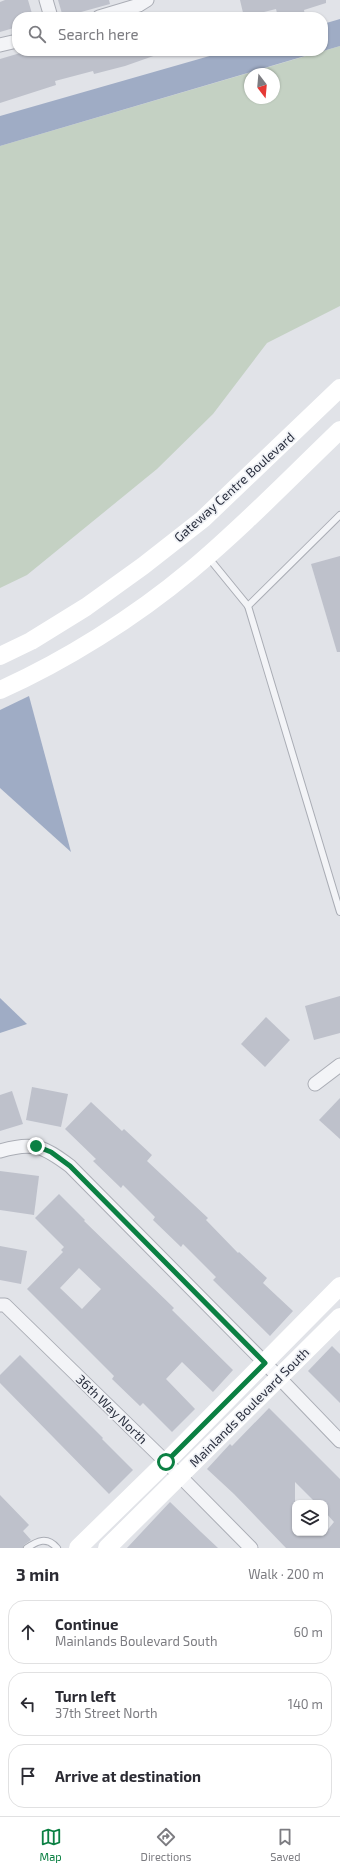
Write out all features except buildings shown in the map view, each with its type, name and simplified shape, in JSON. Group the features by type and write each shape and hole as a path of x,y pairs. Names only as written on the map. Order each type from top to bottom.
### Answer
{"street":[{"path":"46,0 50,12"},
{"path":"116,12 140,5 147,0"},
{"path":"0,45 12,41"},
{"name":"Gateway Centre Boulevard","path":"0,656 31,640 86,607 143,566 203,519 340,388"},
{"path":"0,690 77,650 140,609 189,572 243,524 340,430"},
{"path":"315,1084 340,1065"},
{"path":"0,1151 20,1146 36,1146 51,1152 70,1166 280,1377 340,1441"},
{"name":"Mainlands Boulevard South","path":"78,1548 265,1363 340,1286"},
{"name":"36th Way North","path":"2,1305 166,1462 251,1548"},
{"name":"Mainlands Boulevard South","path":"107,1548 340,1317"}],"lane":[{"path":"248,606 340,515"},
{"path":"207,556 248,606 340,912"},
{"path":"27,1548 36,1541 45,1540 57,1548"}],"green space":[{"path":"340,46 340,306 267,343 213,414 157,469 27,575 0,588 0,146 244,74 244,104 280,104 280,68 265,68 306,56 328,56 328,50"}],"water":[{"path":"340,19 340,46 328,50 328,23"},
{"path":"210,56 305,56 264,68 244,68 244,74 0,146 0,116"},
{"path":"29,696 71,852 0,788 0,710"},
{"path":"0,998 27,1024 0,1033"}],"route":[{"path":"36,1146 51,1152 70,1166 265,1363 166,1462"}]}
